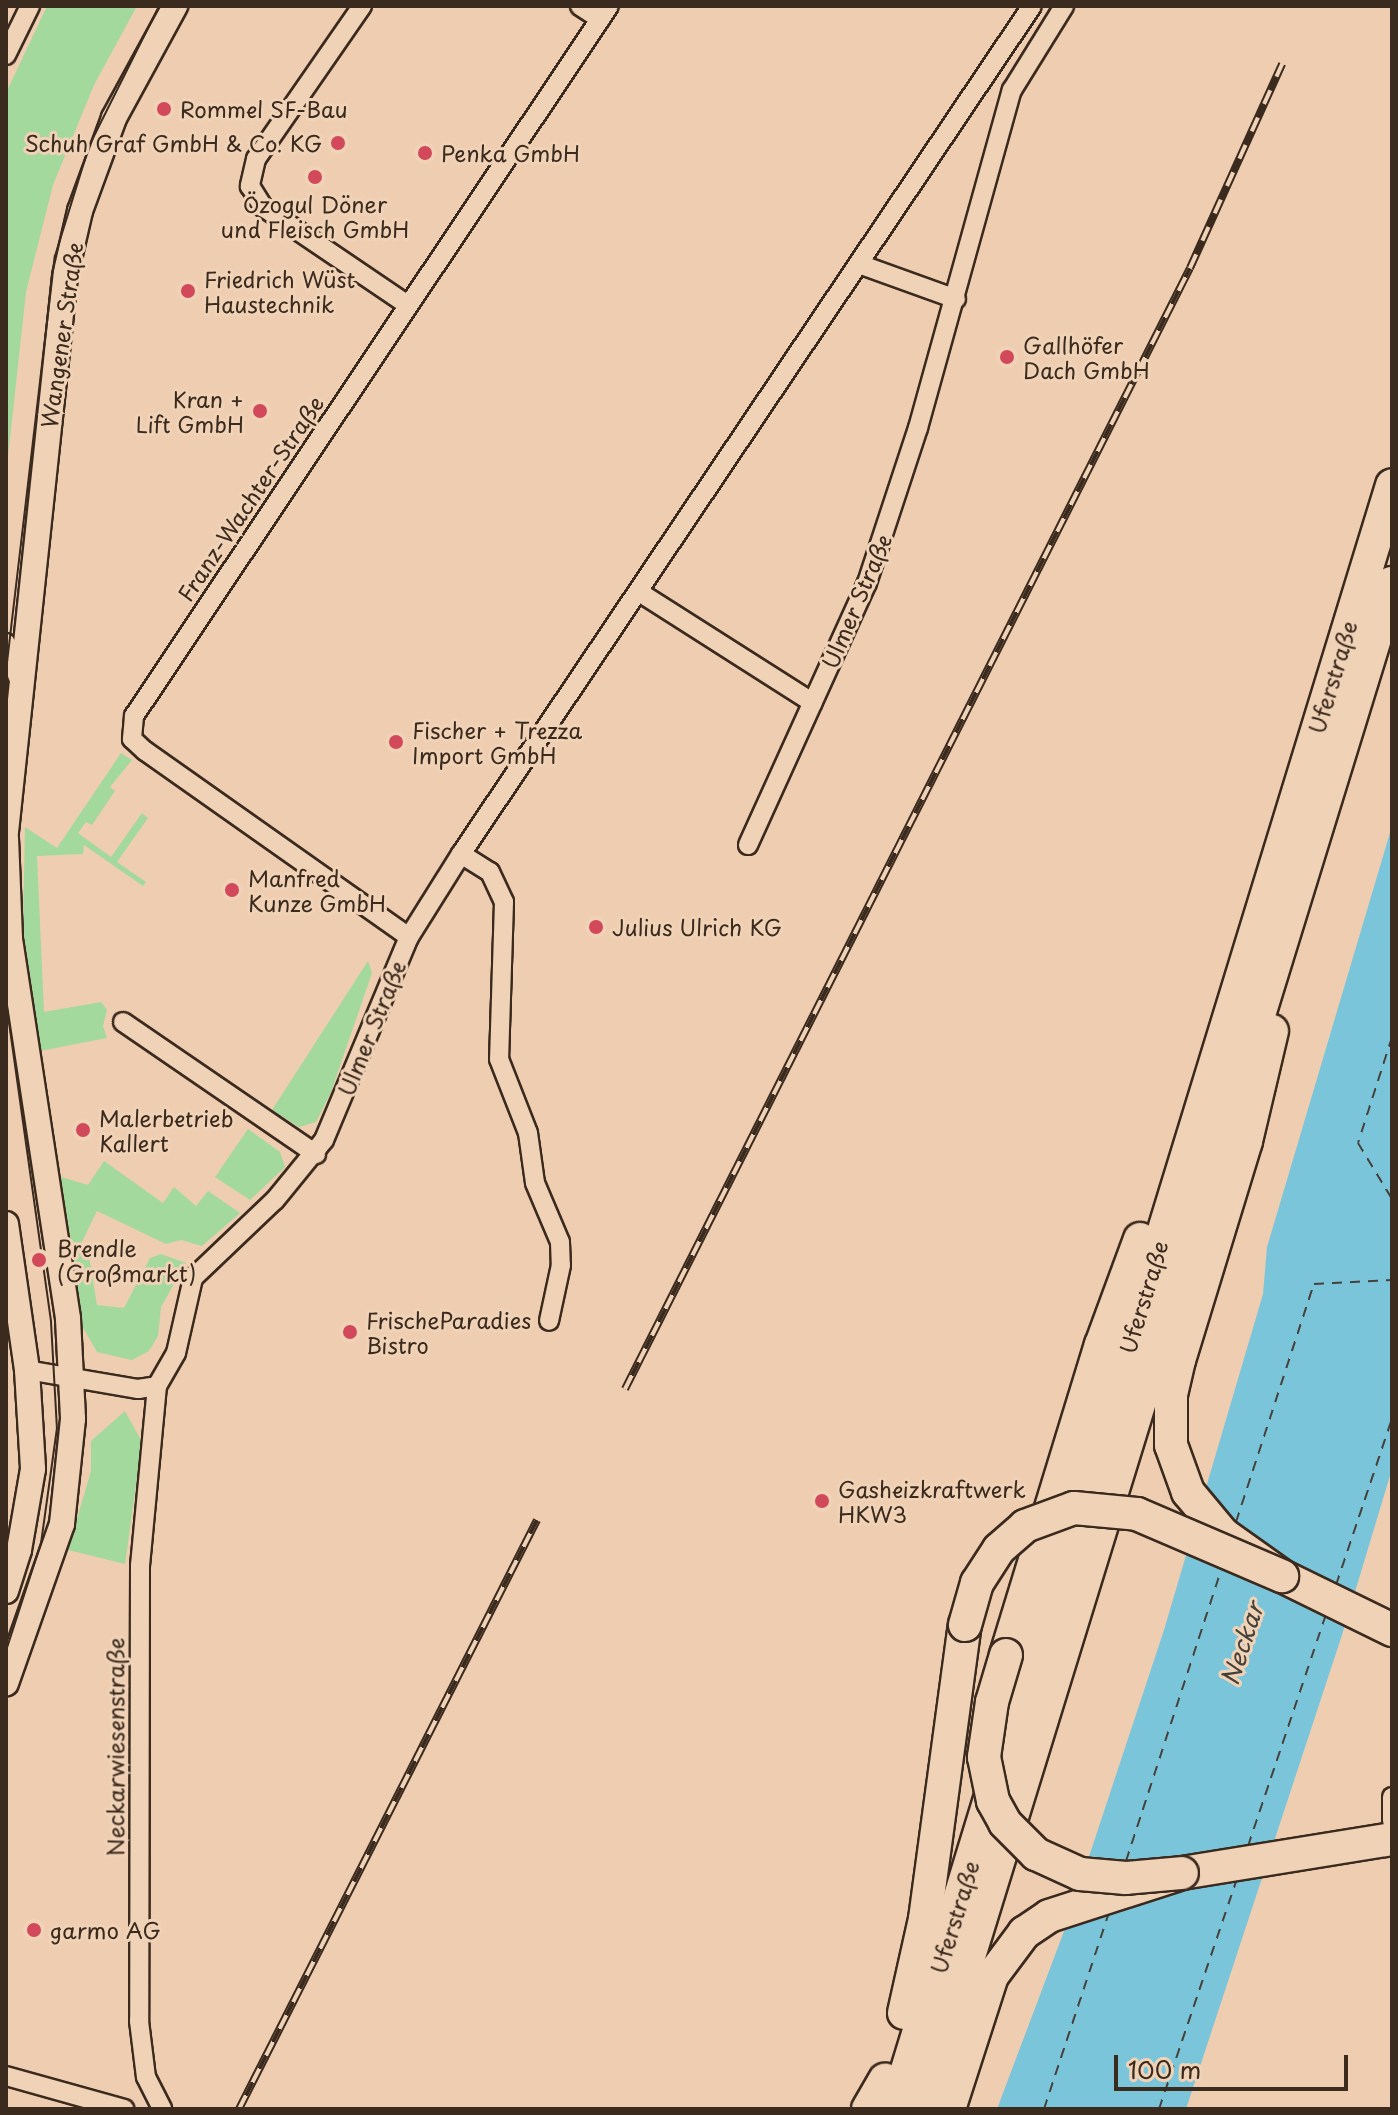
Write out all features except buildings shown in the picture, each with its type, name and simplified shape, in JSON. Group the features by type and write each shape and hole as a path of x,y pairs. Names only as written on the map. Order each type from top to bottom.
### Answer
{"highway":[{"name":"Uferstraße","path":"885,2099 1179,1180 1392,485"},
{"name":"Uferstraße","path":"922,2109 1392,583"},
{"path":"1282,1576 1223,1534 1188,1492 1176,1466 1169,1419 1179,1360 1254,1111 1294,897"},
{"path":"1179,1180 1143,1232 1101,1345 1006,1655 992,1702 984,1757 993,1801 1005,1823 1036,1854 1080,1874 1126,1878 1182,1873 1392,1839"},
{"path":"868,2109 885,2099 925,1919 965,1625 977,1583 999,1549 1025,1526 1074,1508 1137,1514 1282,1576 1392,1630"},
{"path":"949,2109 992,1976 1024,1933 1074,1905 1182,1873"}],"street":[{"path":"6,55 30,6"},
{"name":"Wangener Straße","path":"72,1376 58,1245 10,939 6,835 19,688 65,276 80,211 114,118 175,6"},
{"path":"362,6 256,159 250,186 263,207 408,305"},
{"path":"580,6 604,13"},
{"name":"Ulmer Straße","path":"157,1386 176,1353 193,1278 316,1154 350,1085 409,937 461,854 1032,6"},
{"name":"Ulmer Straße","path":"748,845 881,544 956,299 1012,90 1064,6"},
{"name":"Franz-Wachter-Straße","path":"409,937 132,739 134,716 604,13"},
{"path":"985,72 1012,90"},
{"path":"859,264 956,299"},
{"name":"Wangener Straße","path":"6,629 30,590"},
{"path":"639,592 813,703"},
{"path":"6,643 16,660 19,688"},
{"path":"461,854 490,872 504,902 498,1045 528,1133 535,1183 560,1242 561,1265 549,1321"},
{"path":"123,1022 316,1154"},
{"path":"6,1224 27,1370 31,1482 6,1591"},
{"path":"27,1370 138,1389 157,1386"},
{"path":"6,1683 62,1524 71,1466 72,1376"},
{"name":"Neckarwiesenstraße","path":"157,1386 140,1591 139,2021 140,2053 160,2107"},
{"path":"1392,1797 1392,1821"},
{"path":"6,2076 124,2109"},
{"path":"133,2109 160,2107"}],"green space":[{"path":"47,6 137,6 94,85 53,185 26,292 6,475 6,93"},
{"path":"121,753 132,760 110,787 115,791 92,825 86,822 78,833 111,857 142,813 148,818 117,862 146,882 143,886 84,845 83,854 37,856 44,1012 101,1002 107,1010 103,1026 107,1038 40,1051 23,926 25,827 57,848"},
{"path":"368,961 372,973 331,1092 316,1122 299,1127 272,1110"},
{"path":"248,1129 280,1152 285,1167 250,1200 215,1177"},
{"path":"104,1161 163,1203 174,1187 196,1206 208,1191 240,1213 202,1246 181,1240 166,1244 97,1211 78,1250 89,1256 97,1305 124,1308 150,1258 161,1254 186,1263 161,1307 158,1336 149,1351 132,1360 97,1352 82,1326 61,1177 88,1185"},
{"path":"125,1411 142,1442 125,1564 68,1550 91,1471 91,1441"}],"water":[{"name":"Neckar","path":"1392,826 1392,1469 1342,1635 1186,2109 997,2109 1066,1926 1164,1630 1263,1294 1267,1247"}],"ferry route":[{"path":"1392,1037 1358,1143 1392,1199"},
{"path":"1236,1522 1314,1284 1392,1280"},
{"path":"1336,1585 1392,1419"},
{"path":"1126,1861 1222,1567"},
{"path":"1248,1846 1326,1614"},
{"path":"1159,2109 1237,1879"},
{"path":"1044,2109 1109,1912"}],"tram line":[{"path":"6,671 55,256 89,146 159,6"},
{"path":"6,1001 51,1322 57,1428 41,1543 6,1651"}],"railway":[{"path":"625,1389 1190,268 1282,64"},
{"path":"239,2109 537,1520"}],"place":[{"name":"Rommel SF-Bau","path":"164,109"},
{"name":"Schuh Graf GmbH & Co. KG","path":"338,143"},
{"name":"Penka GmbH","path":"425,153"},
{"name":"Özogul Döner und Fleisch GmbH","path":"315,177"},
{"name":"Friedrich Wüst Haustechnik","path":"188,291"},
{"name":"Gallhöfer Dach GmbH","path":"1007,357"},
{"name":"Kran + Lift GmbH","path":"260,411"},
{"name":"Fischer + Trezza Import GmbH","path":"396,742"},
{"name":"Manfred Kunze GmbH","path":"232,890"},
{"name":"Julius Ulrich KG","path":"596,927"},
{"name":"Malerbetrieb Kallert","path":"83,1130"},
{"name":"Brendle (Großmarkt)","path":"39,1260"},
{"name":"FrischeParadies Bistro","path":"350,1332"},
{"name":"Gasheizkraftwerk HKW3","path":"822,1501"},
{"name":"garmo AG","path":"34,1930"}]}
